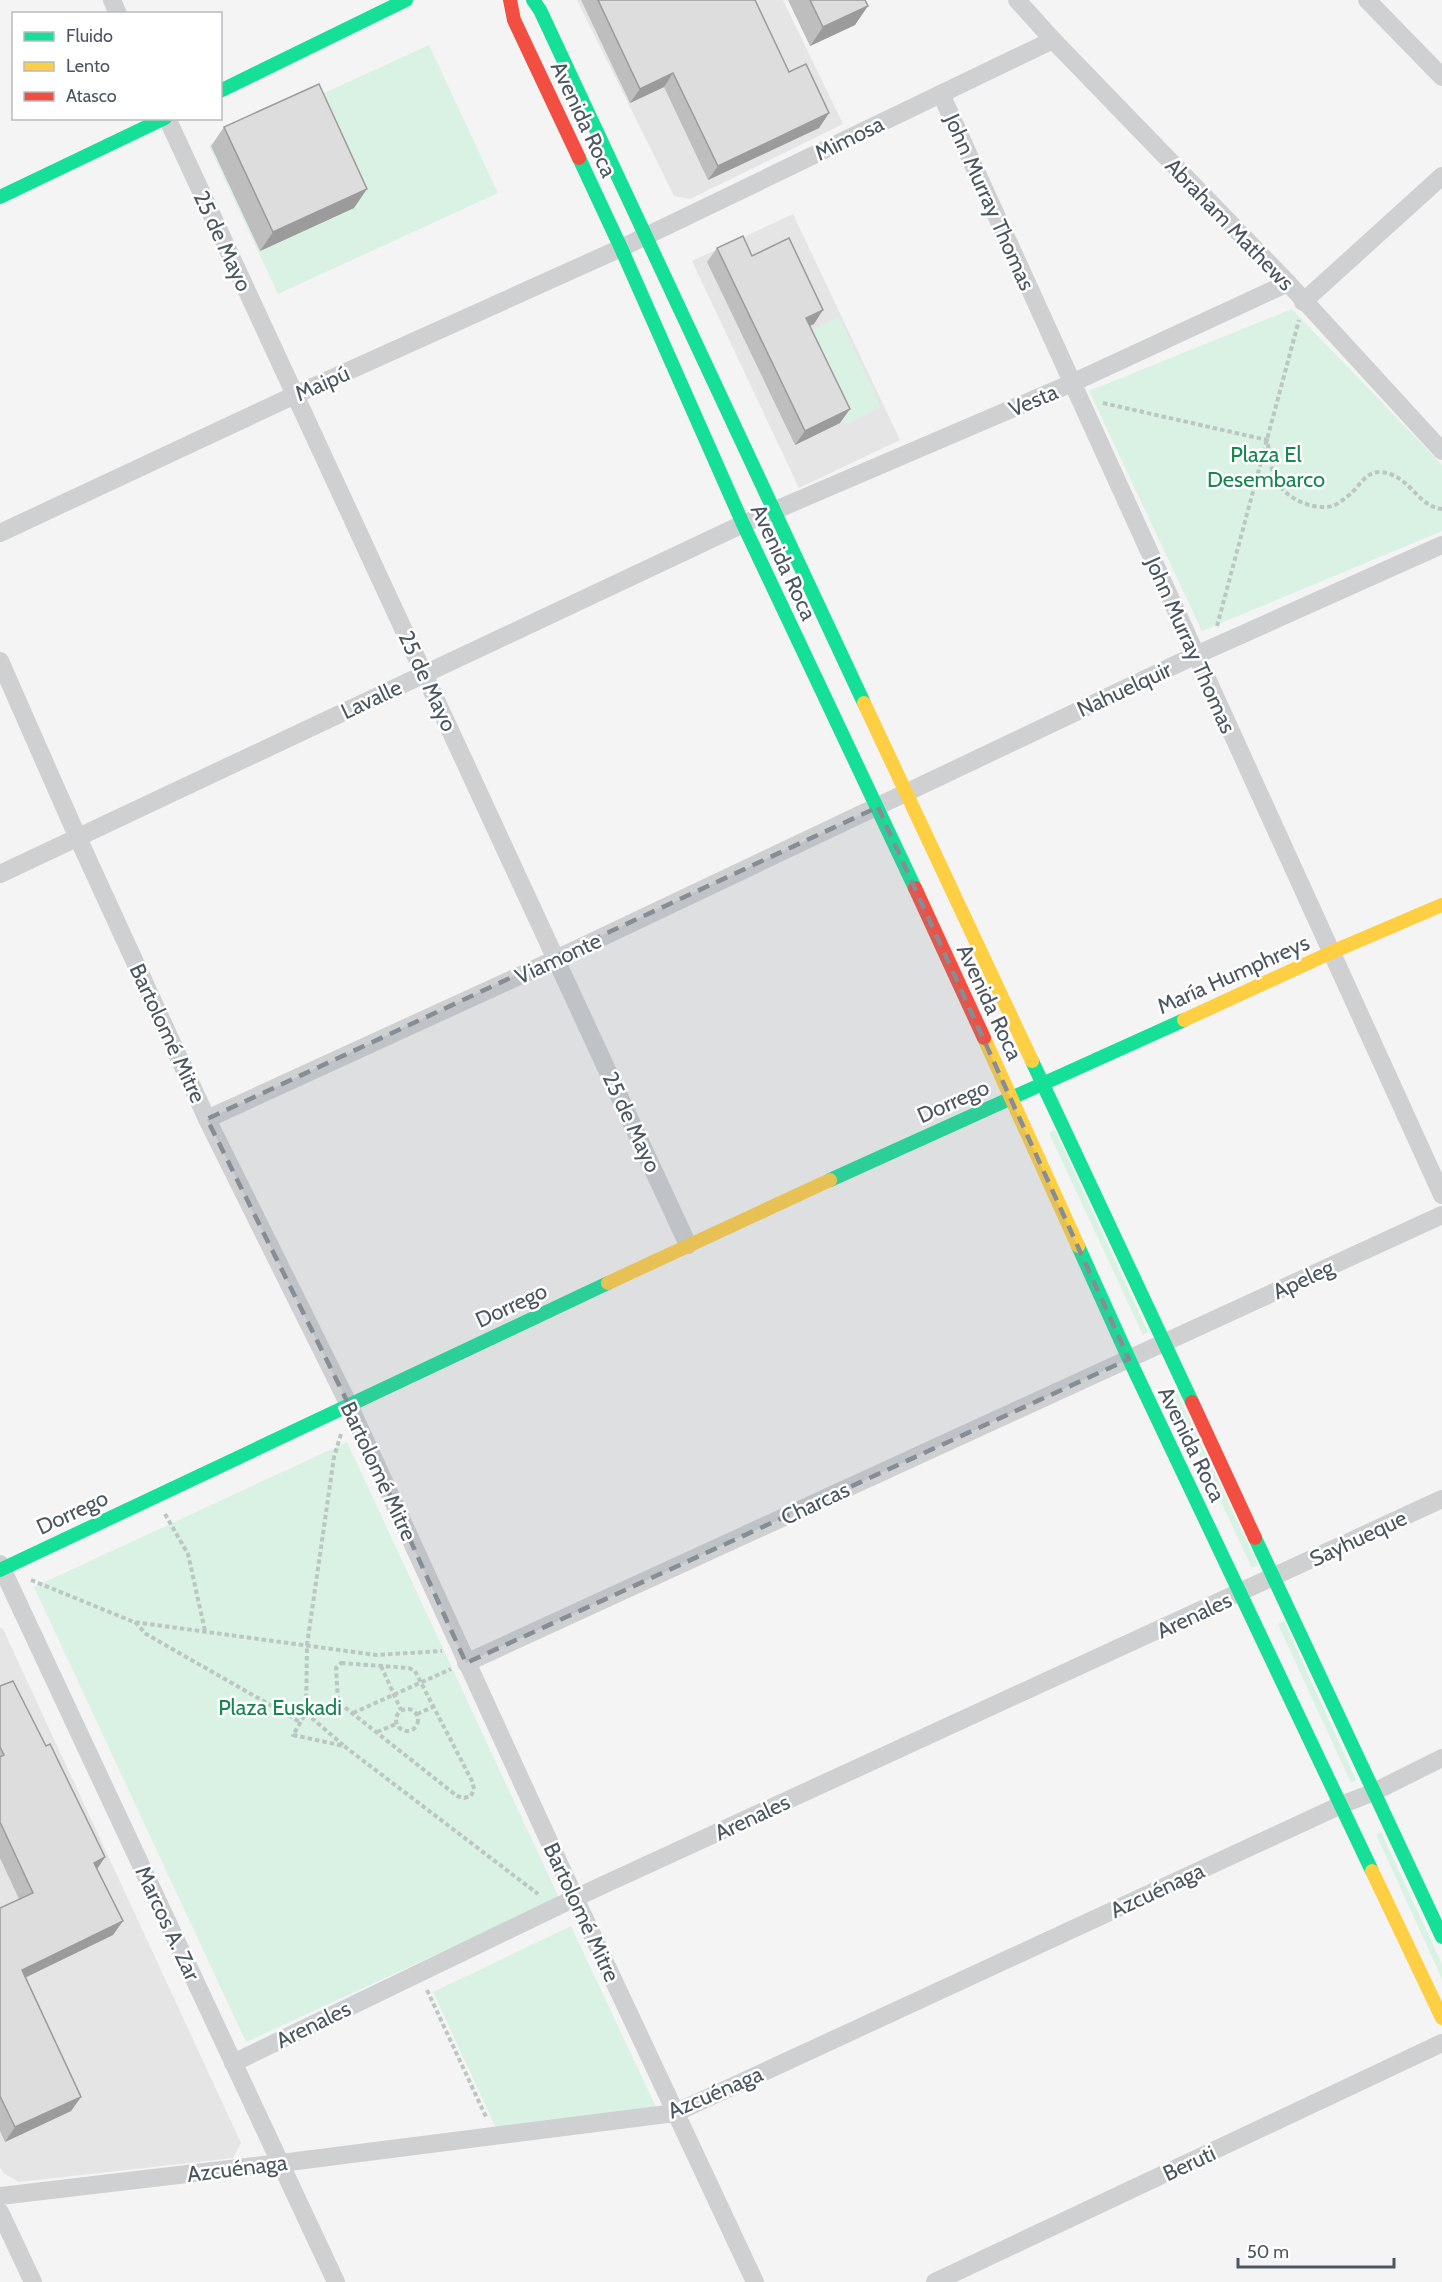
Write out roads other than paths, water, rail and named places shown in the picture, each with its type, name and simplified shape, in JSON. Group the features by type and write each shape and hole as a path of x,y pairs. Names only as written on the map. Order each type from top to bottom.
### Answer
{"main road":[{"path":"222,90 406,0"},
{"name":"Avenida Roca","path":"510,0 514,20 621,248 743,524 878,807 1128,1359 1442,2018"},
{"name":"Avenida Roca","path":"533,0 646,235 1442,1937"},
{"path":"0,197 162,120"},
{"name":"María Humphreys","path":"1043,1084 1332,952 1442,905"},
{"name":"Dorrego","path":"1,1567 155,1497 688,1245 1043,1084"}],"street":[{"name":"Abraham Mathews","path":"1017,0 1288,283 1442,451"},
{"path":"1367,0 1442,77"},
{"name":"Mimosa","path":"646,235 1053,40"},
{"name":"John Murray Thomas","path":"941,94 1076,390 1203,652 1332,952 1442,1195"},
{"name":"25 de Mayo","path":"167,120 688,1245"},
{"path":"1303,302 1442,176"},
{"name":"Maipú","path":"0,532 646,235"},
{"name":"Vesta","path":"775,511 1076,390 1288,283"},
{"name":"Lavalle","path":"0,874 743,524 775,511"},
{"name":"Nahuelquir","path":"907,793 1203,652 1442,545"},
{"name":"Bartolomé Mitre","path":"0,661 78,838 207,1119 349,1405 463,1657 755,2282"},
{"name":"Viamonte","path":"207,1119 556,959 907,793"},
{"name":"Apeleg","path":"1164,1342 1442,1215"},
{"name":"Charcas","path":"463,1657 1164,1342"},
{"name":"Sayhueque","path":"1274,1577 1442,1499"},
{"name":"Marcos A. Zar","path":"1,1567 336,2282"},
{"name":"Arenales","path":"233,2063 575,1898 1274,1577"},
{"name":"Azcuénaga","path":"0,2196 675,2113 1341,1804 1374,1792 1442,1758"},
{"name":"Beruti","path":"935,2282 1442,2043"},
{"path":"0,2212 33,2282"}],"park label":[{"name":"Plaza El Desembarco","path":"1266,467"},
{"name":"Plaza Euskadi","path":"280,1707"}]}
